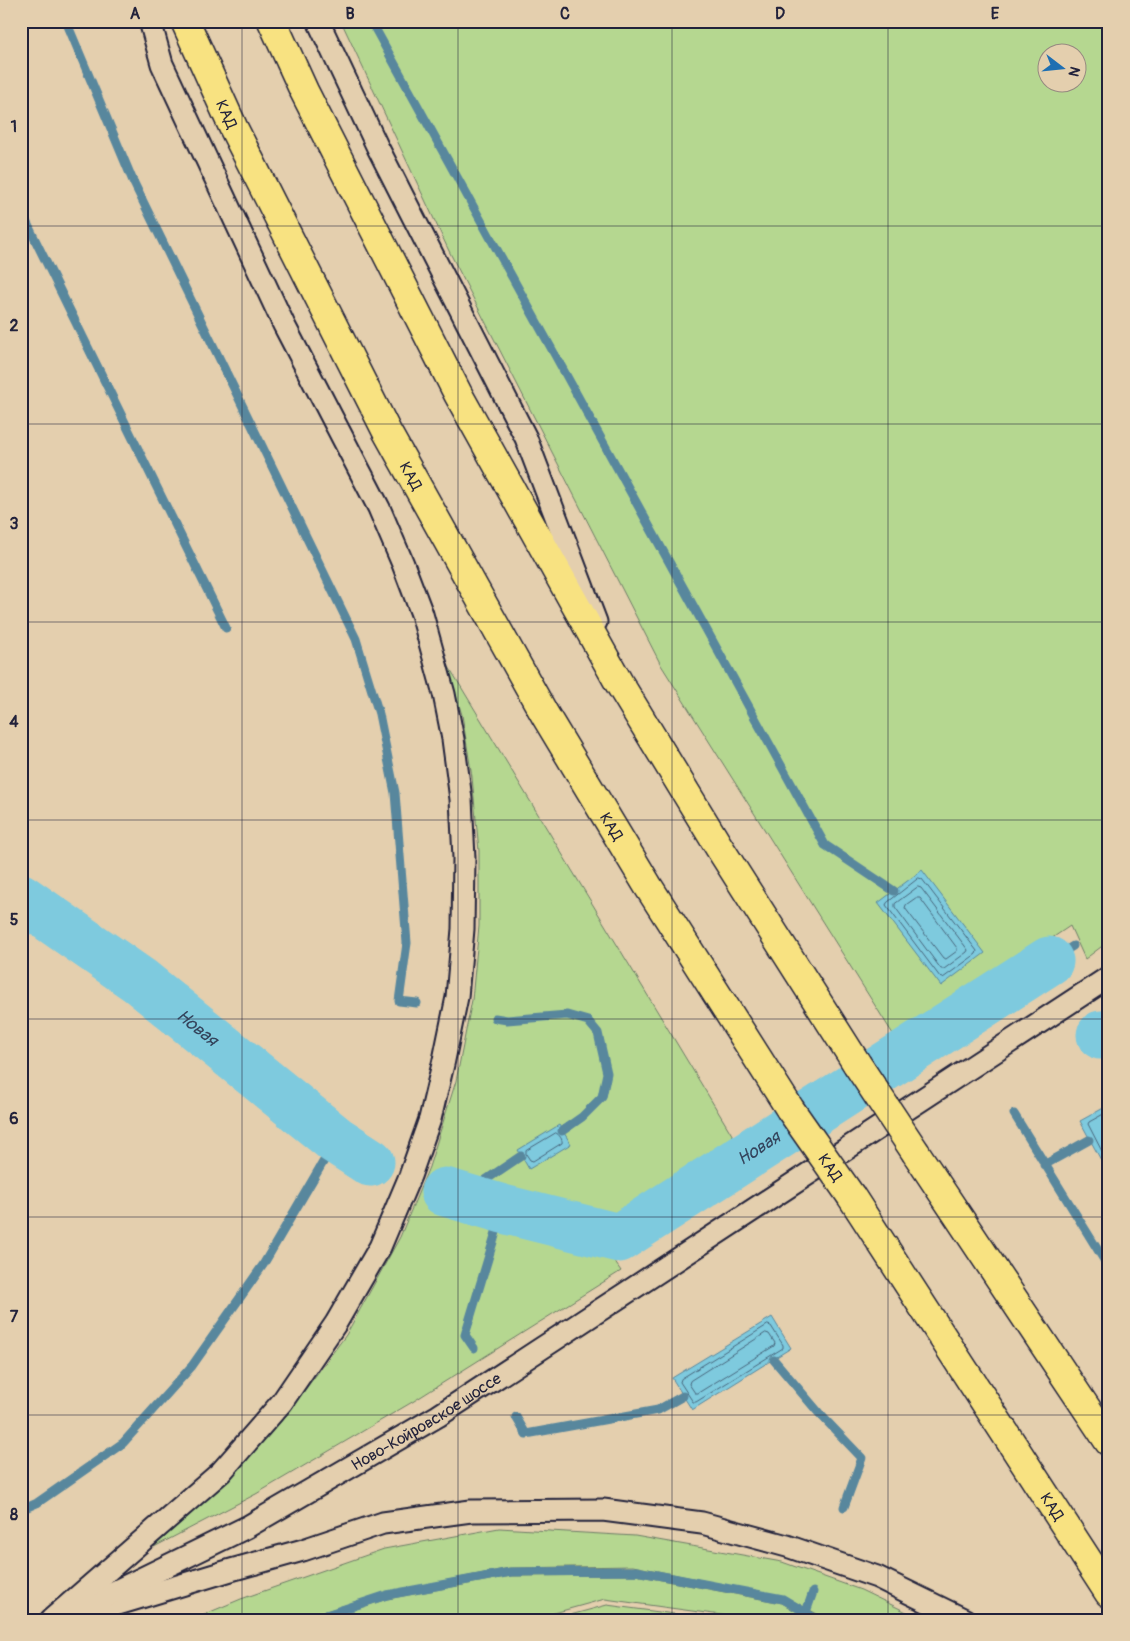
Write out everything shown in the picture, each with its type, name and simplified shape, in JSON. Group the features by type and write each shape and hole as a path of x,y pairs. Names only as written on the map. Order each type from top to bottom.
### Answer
{"highway":[{"name":"КАД","path":"185,21 233,127 392,440 545,715 648,886 790,1109 851,1196 1109,1593"},
{"path":"272,21 304,91 458,394 620,683 719,847 857,1064 1109,1442"}],"street":[{"path":"51,1620 221,1472 282,1402 336,1323 380,1246 410,1176 430,1119 457,997 463,929 464,858 453,739 444,694 422,614 379,508 284,325 162,64 150,21"},
{"path":"318,21 378,148 526,438 620,683"},
{"name":"Ново-Койровское шоссе","path":"58,1620 247,1527 438,1416 1109,976"},
{"path":"66,1620 303,1550 383,1523 472,1511 603,1510 702,1524 787,1546 876,1577 965,1620"}],"green space":[{"path":"341,21 1109,21 1109,941 1085,959 1070,926 898,1042 661,665 449,251"},
{"path":"446,662 737,1143 619,1224 476,1194 444,1182 435,1209 466,1217 469,1211 612,1258 621,1271 414,1401 256,1494 154,1547 230,1474 296,1402 346,1335 400,1237 429,1167 456,1081 472,1000 479,926 479,851 472,777 462,715"},
{"path":"499,1528 635,1536 782,1562 861,1590 923,1620 828,1620 786,1597 633,1566 509,1568 383,1593 298,1620 191,1620 241,1599 384,1549"},
{"path":"635,1575 782,1603 810,1620 757,1620 605,1599 529,1620 322,1620 387,1599 511,1576"},
{"path":"607,1605 719,1620 552,1620"}],"water":[{"path":"922,870 985,953 941,986 878,903"},
{"path":"1109,1105 1109,1175 1080,1121"},
{"path":"559,1125 571,1144 529,1169 518,1150"},
{"path":"772,1317 791,1348 692,1410 672,1378"}],"waterway":[{"path":"66,21 133,181 356,639 379,714 395,793 407,943 399,1001 417,1003"},
{"path":"371,21 825,845 894,891"},
{"path":"21,211 226,628"},
{"name":"Новая","path":"21,898 140,981 336,1140 370,1162"},
{"path":"1049,961 1073,946"},
{"name":"Новая","path":"445,1192 503,1209 619,1238 1049,961"},
{"path":"495,1018 507,1020 567,1015 588,1021 598,1033 607,1073 602,1097 582,1117 562,1131"},
{"name":"Новая","path":"1101,1035 1109,1035"},
{"path":"1014,1114 1109,1268"},
{"path":"21,1510 37,1503 123,1443 192,1366 263,1265 336,1140"},
{"path":"1044,1165 1089,1140"},
{"path":"462,1196 521,1156"},
{"path":"474,1348 465,1335 503,1209"},
{"path":"774,1360 819,1413 862,1458 844,1507"},
{"path":"516,1417 526,1434 658,1410 683,1396"},
{"path":"311,1620 387,1595 511,1572 636,1571 783,1599 818,1620"},
{"path":"806,1612 813,1592"}]}
